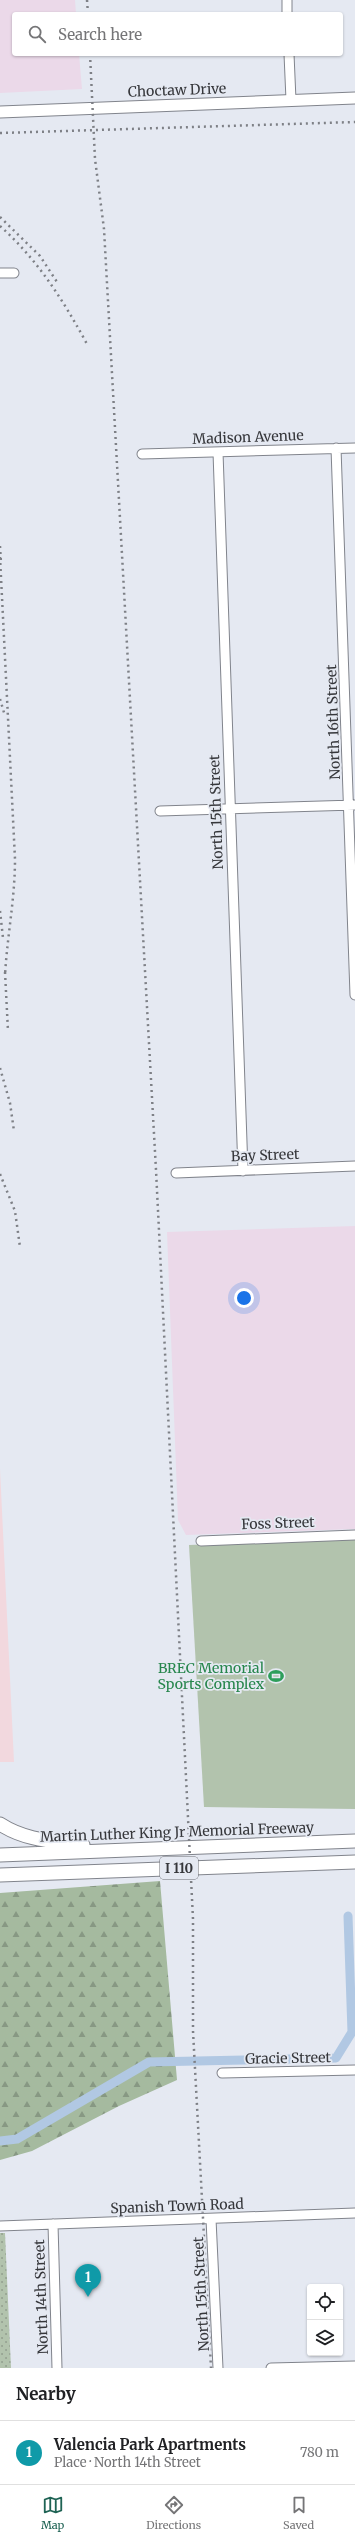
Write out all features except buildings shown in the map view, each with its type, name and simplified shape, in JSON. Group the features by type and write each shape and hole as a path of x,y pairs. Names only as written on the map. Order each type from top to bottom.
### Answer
{"highway":[{"path":"0,1824 15,1833 33,1839 118,1850"},
{"name":"Martin Luther King Jr Memorial Freeway","path":"0,1855 355,1841"},
{"name":"I 110","path":"1,1875 355,1862"}],"main road":[{"name":"Choctaw Drive","path":"0,112 355,98"}],"street":[{"path":"287,0 287,12"},
{"path":"289,56 291,100"},
{"path":"0,273 14,273"},
{"name":"North 16th Street","path":"336,448 353,805 355,995"},
{"name":"Madison Avenue","path":"142,454 355,448"},
{"name":"North 15th Street","path":"218,452 243,1170"},
{"path":"160,811 353,805"},
{"name":"Bay Street","path":"176,1173 355,1166"},
{"name":"Foss Street","path":"201,1540 355,1535"},
{"name":"Gracie Street","path":"222,2073 355,2070"},
{"name":"Spanish Town Road","path":"0,2226 355,2213"},
{"name":"North 15th Street","path":"211,2219 218,2368"},
{"name":"North 14th Street","path":"53,2224 57,2368"},
{"path":"271,2368 355,2366"}],"shaded area":[{"path":"0,0 75,0 76,12 12,12 12,56 79,56 82,89 0,93"},
{"path":"355,1226 355,1529 186,1535 178,1520 167,1232"},
{"path":"0,1469 14,1762 0,1762"}],"green space":[{"name":"BREC Memorial Sports Complex","path":"355,1539 355,1809 204,1807 189,1545"},
{"path":"160,1881 177,2080 119,2106 32,2151 0,2160 0,1893"},
{"path":"0,2233 5,2233 11,2368 0,2368"}],"waterway":[{"path":"0,2141 17,2139 149,2062 336,2058 352,2032 348,1916"}],"railway":[{"path":"87,0 88,12"},
{"path":"90,56 95,159 104,229 156,1170 193,1919 193,2031 211,2368"},
{"path":"0,133 355,122"},
{"path":"0,217 40,256 57,282"},
{"path":"0,226 14,239 49,281 87,344"},
{"path":"0,546 1,563"},
{"path":"0,557 15,859 14,889 5,976"},
{"path":"0,699 5,716"},
{"path":"0,911 3,938"},
{"path":"5,972 8,1031"},
{"path":"0,1068 10,1103 14,1131"},
{"path":"0,1174 15,1211 20,1247"}],"place":[{"name":"BREC Memorial Sports Complex","path":"276,1676"},
{"name":"Valencia Park Apartments","path":"88,2297"}]}
